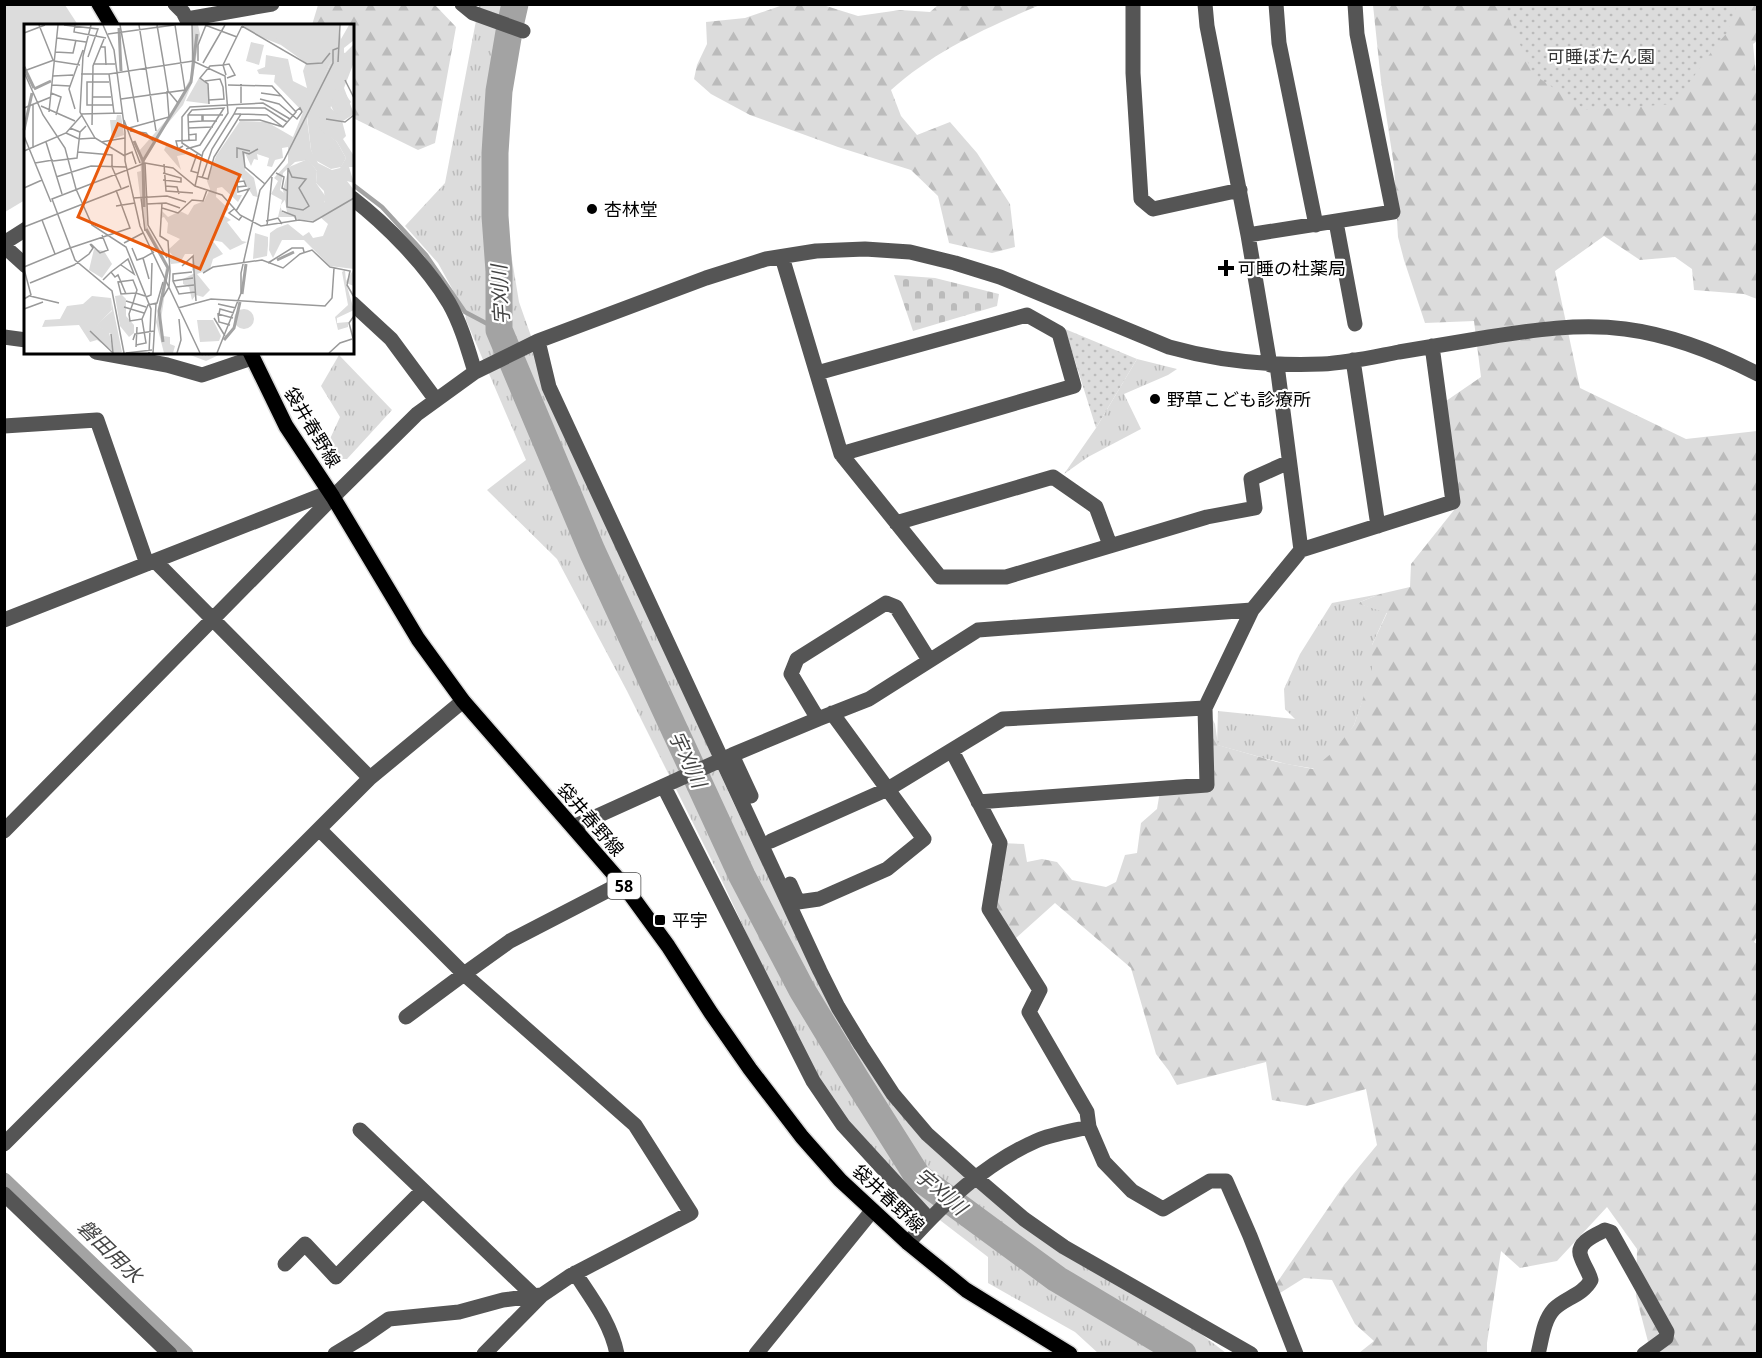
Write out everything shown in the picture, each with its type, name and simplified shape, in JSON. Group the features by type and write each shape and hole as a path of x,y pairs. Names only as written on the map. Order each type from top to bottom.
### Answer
{"main road":[{"path":"99,4 111,24"},
{"name":"袋井春野線","path":"251,354 286,426 332,495 418,639 463,701 622,883 668,945 750,1069 802,1137 840,1180 872,1211 966,1290 1070,1353"}],"street":[{"path":"175,4 189,22 272,4"},
{"path":"1132,4 1133,73 1141,199 1153,209 1240,190"},
{"path":"1205,4 1207,26 1273,365 1301,550"},
{"path":"1276,4 1279,43 1316,225"},
{"path":"1248,235 1393,212 1357,34 1355,4"},
{"path":"468,9 524,31"},
{"path":"354,200 378,218 419,262 449,303 466,340 475,372"},
{"path":"1336,222 1355,324"},
{"path":"24,230 4,244 24,264"},
{"path":"4,831 213,620 332,495 417,414 475,372 538,341 706,278 766,260 816,251 865,249 910,252 955,263 1000,278 1169,347 1202,355 1273,365 1324,364 1530,331 1583,327 1623,328 1700,347 1758,374"},
{"path":"782,257 841,454 940,577 1006,577 1208,517 1254,508 1251,478 1289,462"},
{"path":"354,305 391,339 436,400"},
{"path":"817,373 1027,315 1059,333 1074,386 841,454"},
{"path":"4,337 24,340"},
{"path":"538,341 549,387 724,759 820,971 838,1007 893,1094 923,1129 973,1178 1024,1219 1064,1247 1251,1353"},
{"path":"978,802 1207,785 1205,708 1252,610 1301,550 1453,502 1432,346"},
{"path":"112,354 202,375 251,354"},
{"path":"1353,360 1378,526"},
{"path":"4,426 97,420 151,563 213,620 370,778"},
{"path":"896,523 1053,477 1096,507 1110,545"},
{"path":"4,620 332,495"},
{"path":"724,759 771,841 798,902 819,899 886,869 924,839 888,789 791,674 797,659 886,603 896,607 929,660"},
{"path":"573,827 724,759 869,699 978,630 1252,610"},
{"path":"4,1144 370,778 463,701"},
{"path":"771,841 888,789 1004,719 1205,708"},
{"path":"952,751 1000,843 989,909 1040,990 1029,1012 1087,1112 1089,1127 1104,1162 1132,1191 1163,1209 1210,1181 1226,1182 1296,1353"},
{"path":"667,786 813,1081 843,1125 929,1220"},
{"path":"319,829 464,974 634,1125 691,1213 538,1295 484,1353"},
{"path":"406,1017 510,941 622,883"},
{"path":"908,1243 973,1178 1000,1160 1038,1140 1089,1127"},
{"path":"360,1130 538,1295"},
{"path":"285,1264 305,1244 336,1277 423,1190"},
{"path":"4,1194 170,1353"},
{"path":"756,1353 872,1211"},
{"path":"1538,1353 1546,1321 1555,1309 1587,1287 1591,1281 1590,1273 1580,1252 1587,1238 1605,1230 1611,1232 1667,1332 1666,1338 1644,1353"},
{"path":"574,1274 604,1317 614,1338 617,1353"},
{"path":"335,1353 388,1319 459,1312 503,1300 538,1295"}],"green space":[{"path":"4,5 65,5 77,24 24,24 24,201 5,212"},
{"path":"318,5 435,5 456,27 435,143 418,150 354,118 354,24 312,24"},
{"path":"479,5 527,5 505,117 506,223 519,302 549,387 616,543 732,800 835,1011 936,1149 1226,1353 1098,1353 1075,1332 988,1283 988,1257 928,1211 819,1089 723,883 627,691 557,559 487,490 526,460 466,320 465,312 438,263 405,226 445,183"},
{"path":"783,5 823,5 858,16 900,10 930,12 938,5 1040,5 962,41 925,63 891,90 901,116 917,135 950,122 977,153 1010,204 1015,247 992,253 949,243 938,196 911,170 838,147 750,115 711,94 694,79 697,65 707,44 706,22 745,18"},
{"path":"1373,5 1757,5 1757,41 1753,44 1758,95 1757,299 1744,294 1694,290 1692,269 1675,257 1640,260 1604,236 1555,271 1580,388 1686,439 1757,431 1758,934 1754,942 1758,945 1757,1353 1651,1353 1636,1296 1637,1249 1607,1207 1557,1261 1520,1268 1501,1251 1487,1353 1359,1353 1374,1341 1355,1324 1332,1280 1304,1278 1280,1293 1276,1284 1344,1185 1377,1145 1366,1089 1307,1106 1272,1100 1266,1062 1177,1085 1156,1054 1131,968 1055,903 1016,938 990,904 1000,843 1024,844 1027,862 1042,859 1057,862 1072,880 1106,887 1116,882 1125,855 1137,853 1141,823 1157,809 1160,791 1213,789 1209,724 1212,718 1218,745 1277,762 1313,769 1334,751 1354,725 1372,672 1372,645 1387,613 1359,604 1360,602 1380,594 1410,587 1411,564 1458,505 1446,401 1481,377 1474,321 1425,323 1404,260 1398,237 1394,166 1381,81"},
{"name":"可睡ぼたん園","path":"1503,5 1737,5 1727,33 1674,104 1586,110 1533,74"},
{"path":"894,275 935,278 999,294 997,306 913,331"},
{"path":"1065,329 1137,359 1096,428"},
{"path":"188,354 221,354 206,361"},
{"path":"339,355 392,410 347,459 327,459 323,454 340,417 321,386"},
{"path":"1137,359 1177,369 1124,394 1141,429 1088,457 1064,474 1096,428"},
{"path":"1380,594 1360,602 1360,604 1387,612 1372,645 1373,672 1354,725 1339,748 1316,769 1286,764 1217,745 1218,711 1295,719 1285,709 1284,689 1300,654 1332,603"}],"waterway":[{"name":"宇刈川","path":"515,4 499,91 495,153 499,330 592,551 742,876 802,990 918,1177 1057,1279 1183,1354"},
{"path":"354,186 382,207 426,255 465,312 499,330"},
{"name":"磐田用水","path":"4,1180 186,1354"}],"place":[{"name":"杏林堂","path":"592,209"},
{"name":"可睡の杜薬局","path":"1226,268"},
{"name":"野草こども診療所","path":"1155,399"},
{"name":"平宇","path":"660,920"}]}
